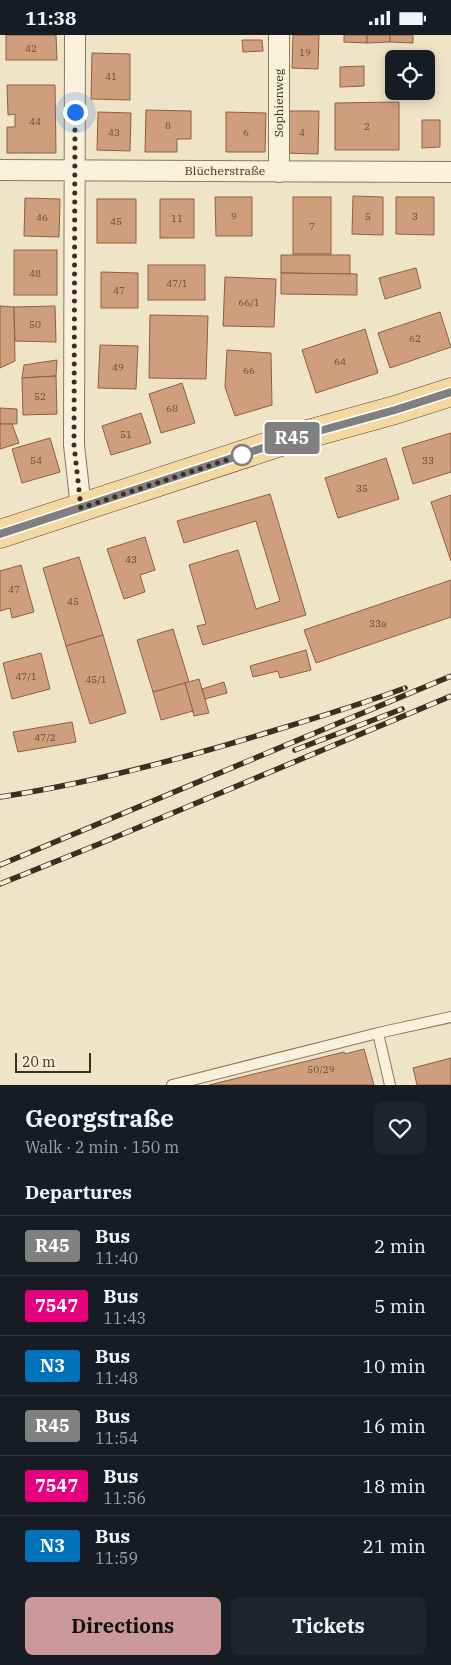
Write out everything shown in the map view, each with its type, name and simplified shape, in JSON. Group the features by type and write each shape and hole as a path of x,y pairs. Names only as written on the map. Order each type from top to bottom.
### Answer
{"main road":[{"path":"0,534 290,439 395,410 451,392"}],"street":[{"path":"75,35 74,445 81,508"},
{"name":"Sophienweg","path":"279,35 279,172"},
{"name":"Blücherstraße","path":"0,170 451,172"}],"lane":[{"path":"172,1085 378,1033 451,1017"},
{"path":"378,1033 390,1085"}],"building":[{"path":"6,35 56,35 57,60 6,60"},
{"path":"293,35 319,35 318,69 292,68"},
{"path":"344,35 367,35 367,43 344,42"},
{"path":"367,35 390,35 390,42 367,43"},
{"path":"390,35 413,35 413,43 390,42"},
{"path":"242,40 262,40 263,51 243,52"},
{"path":"92,53 130,54 130,100 91,99"},
{"path":"364,66 364,86 340,87 340,67"},
{"path":"7,85 55,85 56,153 7,153 7,127 15,127 15,114 8,115"},
{"path":"399,102 399,150 335,150 335,103"},
{"path":"146,110 191,111 191,139 177,139 177,152 145,152"},
{"path":"286,111 319,111 318,154 285,153"},
{"path":"98,112 131,113 130,151 97,150"},
{"path":"226,112 266,113 265,152 226,152"},
{"path":"422,120 440,120 440,147 422,148"},
{"path":"353,196 383,197 383,235 352,234"},
{"path":"215,197 252,197 252,236 216,236"},
{"path":"293,197 331,197 331,254 293,254"},
{"path":"396,197 434,197 434,235 396,234"},
{"path":"25,198 60,199 59,237 24,236"},
{"path":"97,199 136,199 136,243 97,243"},
{"path":"160,199 194,199 194,238 160,238"},
{"path":"14,250 57,250 57,295 14,295"},
{"path":"281,255 350,255 350,274 281,273"},
{"path":"148,265 205,265 205,300 148,300"},
{"path":"416,268 421,288 385,299 379,278"},
{"path":"101,272 138,273 138,308 101,308"},
{"path":"281,273 357,274 357,295 281,294"},
{"path":"225,277 276,279 274,327 223,326"},
{"path":"0,306 14,307 15,361 0,368"},
{"path":"55,306 56,342 15,341 14,307"},
{"path":"440,312 451,347 390,368 378,333"},
{"path":"150,315 208,316 206,379 149,378"},
{"path":"365,329 378,373 316,393 302,350"},
{"path":"100,345 138,346 136,389 98,388"},
{"path":"227,350 271,353 272,405 235,416 225,387"},
{"path":"57,360 56,376 22,378 24,365"},
{"path":"56,376 57,414 23,415 22,378"},
{"path":"182,383 195,423 161,433 149,394"},
{"path":"0,408 17,409 17,424 0,424"},
{"path":"141,413 151,443 111,455 102,426"},
{"path":"0,424 12,424 19,443 0,449"},
{"path":"451,433 451,472 413,484 402,448"},
{"path":"50,438 60,472 22,483 12,449"},
{"path":"386,458 399,499 338,518 325,478"},
{"path":"270,494 306,615 203,645 197,626 206,624 189,565 238,550 256,609 280,601 256,521 184,543 177,521"},
{"path":"451,495 451,561 431,502"},
{"path":"145,537 155,570 140,575 145,592 124,599 107,549"},
{"path":"79,557 103,635 66,646 43,568"},
{"path":"21,565 34,612 12,618 10,608 0,611 0,571"},
{"path":"451,580 451,617 316,663 304,630"},
{"path":"173,629 189,682 153,692 137,640"},
{"path":"103,635 126,713 90,724 66,646"},
{"path":"306,650 311,670 280,678 278,671 253,677 250,666"},
{"path":"41,653 50,689 12,699 3,663"},
{"path":"199,679 209,713 194,716 185,683"},
{"path":"224,682 227,693 205,699 202,689"},
{"path":"185,683 193,711 161,720 153,692"},
{"path":"72,722 76,742 18,752 13,732"},
{"path":"364,1049 374,1085 209,1085 344,1052 345,1054"},
{"path":"451,1058 451,1085 417,1085 413,1068"}],"railway":[{"path":"0,865 451,676"},
{"path":"0,797 70,785 173,760 324,715 405,688"},
{"path":"0,884 451,696"},
{"path":"295,750 402,709"}],"bus line":[{"name":"R45","path":"0,534 290,439 395,410 451,392"}],"route":[{"path":"75,112 74,445 81,508 242,455"}]}
